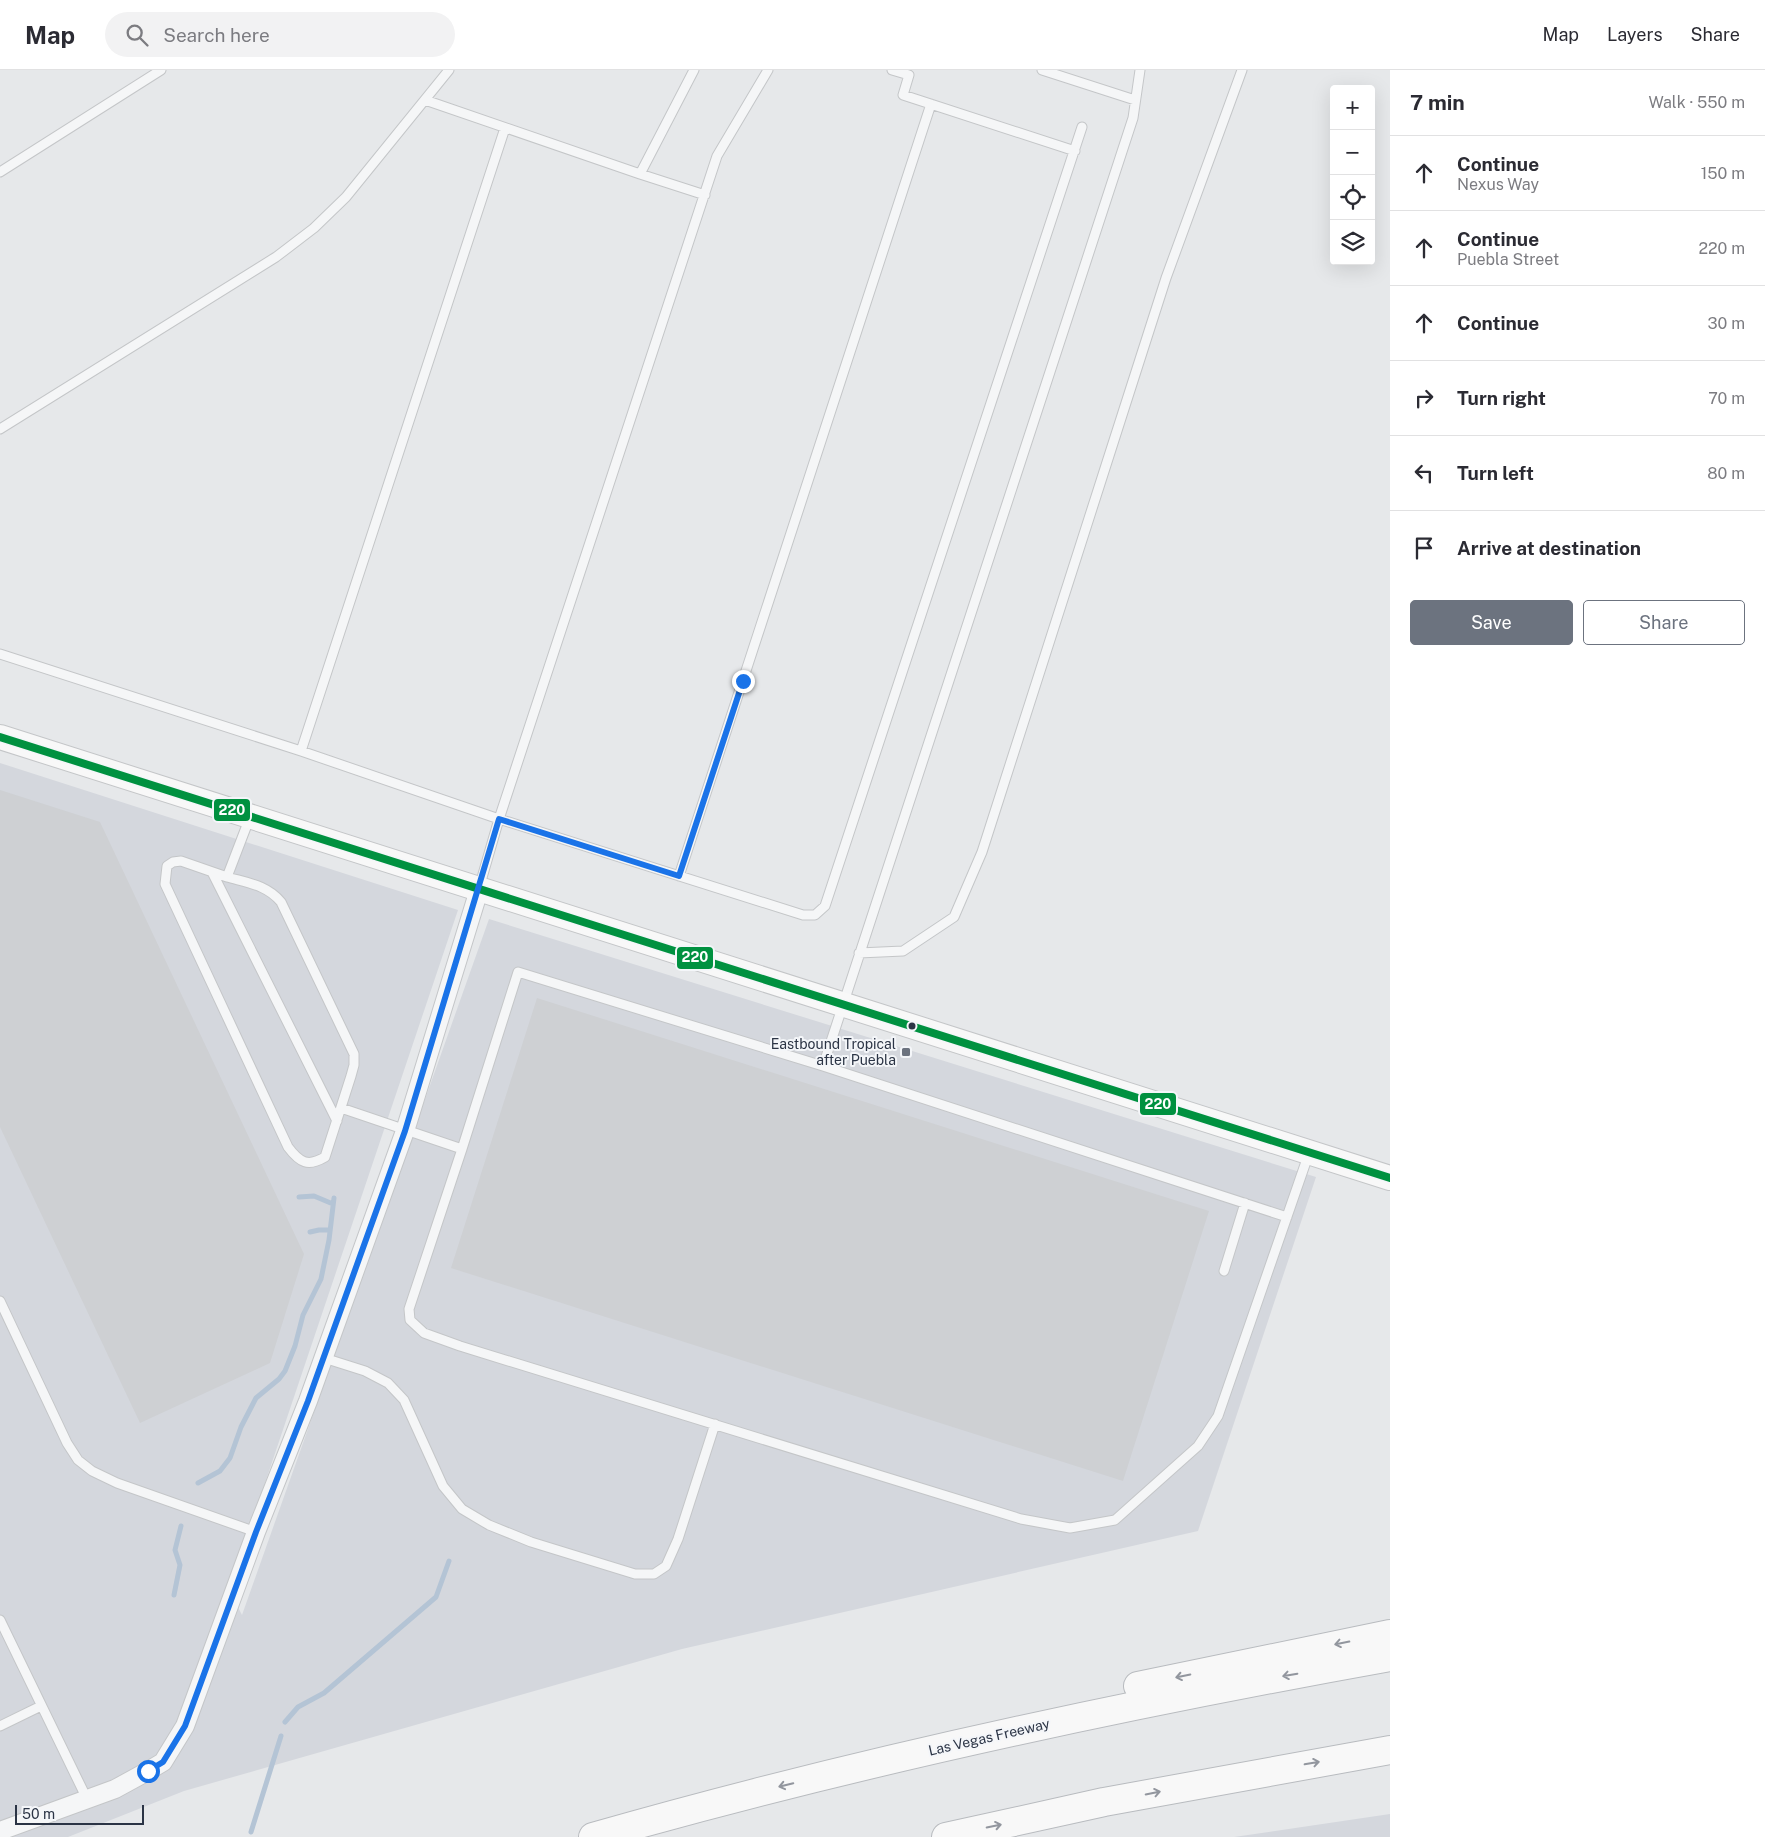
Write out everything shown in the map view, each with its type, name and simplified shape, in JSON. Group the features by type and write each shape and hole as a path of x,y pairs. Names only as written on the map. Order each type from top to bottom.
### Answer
{"highway":[{"path":"834,1773 1073,1703 1138,1686 1390,1634"},
{"name":"Las Vegas Freeway","path":"593,1837 834,1773 1084,1716 1218,1688 1390,1657"},
{"path":"946,1837 1104,1802 1390,1750"}],"street":[{"path":"0,737 1390,1178"},
{"path":"0,1831 115,1789 163,1762 185,1726 256,1532 324,1358 405,1131 479,890"}],"lane":[{"path":"0,172 161,70"},
{"path":"0,429 276,257 314,228 346,197 449,70"},
{"path":"640,174 694,70"},
{"path":"479,890 499,819 717,156 768,70"},
{"path":"892,70 909,75 903,95 1075,151"},
{"path":"1042,70 1135,100"},
{"path":"823,1066 1133,118 1140,70"},
{"path":"859,953 904,951 954,917 982,852 1166,278 1242,70"},
{"path":"425,100 705,195"},
{"path":"679,876 931,104"},
{"path":"0,654 301,751 499,819 803,914 815,915 825,906 1082,126"},
{"path":"301,751 505,128"},
{"path":"228,878 250,817"},
{"path":"180,861 228,878 263,887 274,893 285,911 354,1054 354,1065 325,1157 316,1162 305,1163 295,1157 288,1147 165,884 167,866 173,862 180,861"},
{"path":"212,872 337,1121"},
{"path":"1286,1217 823,1066 518,972 409,1309 410,1320 424,1333 460,1346 1021,1519 1070,1528 1114,1520 1198,1446 1218,1416 1309,1153"},
{"path":"341,1108 462,1149"},
{"path":"1224,1271 1245,1203"},
{"path":"0,1301 67,1444 78,1460 92,1471 117,1483 256,1532"},
{"path":"324,1358 365,1371 388,1383 404,1400 443,1486 462,1509 489,1525 531,1542 635,1574 654,1574 666,1566 678,1539 715,1424"},
{"path":"0,1620 87,1799"},
{"path":"0,1726 42,1706"}],"shaded area":[{"path":"0,763 458,910 229,1590 242,1615 489,919 1316,1177 1198,1531 682,1649 184,1791 68,1837 0,1837"},
{"path":"1390,1814 1390,1837 1234,1837"}],"building":[{"path":"0,790 100,822 304,1254 270,1363 140,1423 0,1127"},
{"path":"537,998 1209,1211 1123,1481 451,1268"}],"waterway":[{"path":"299,1197 314,1196 333,1204"},
{"path":"198,1483 220,1471 230,1458 241,1427 256,1398 279,1379 285,1371 295,1346 303,1315 321,1279 329,1240 334,1198"},
{"path":"310,1232 330,1230"},
{"path":"174,1595 180,1565 175,1550 181,1526"},
{"path":"285,1722 298,1707 324,1693 436,1597 449,1561"},
{"path":"251,1832 281,1736"}],"transit line":[{"name":"220","path":"0,737 1390,1178"}],"place":[{"name":"Eastbound Tropical after Puebla","path":"906,1052"}],"route":[{"path":"148,1771 163,1762 185,1726 256,1532 308,1401 405,1131 499,819 679,876 743,681"}]}
